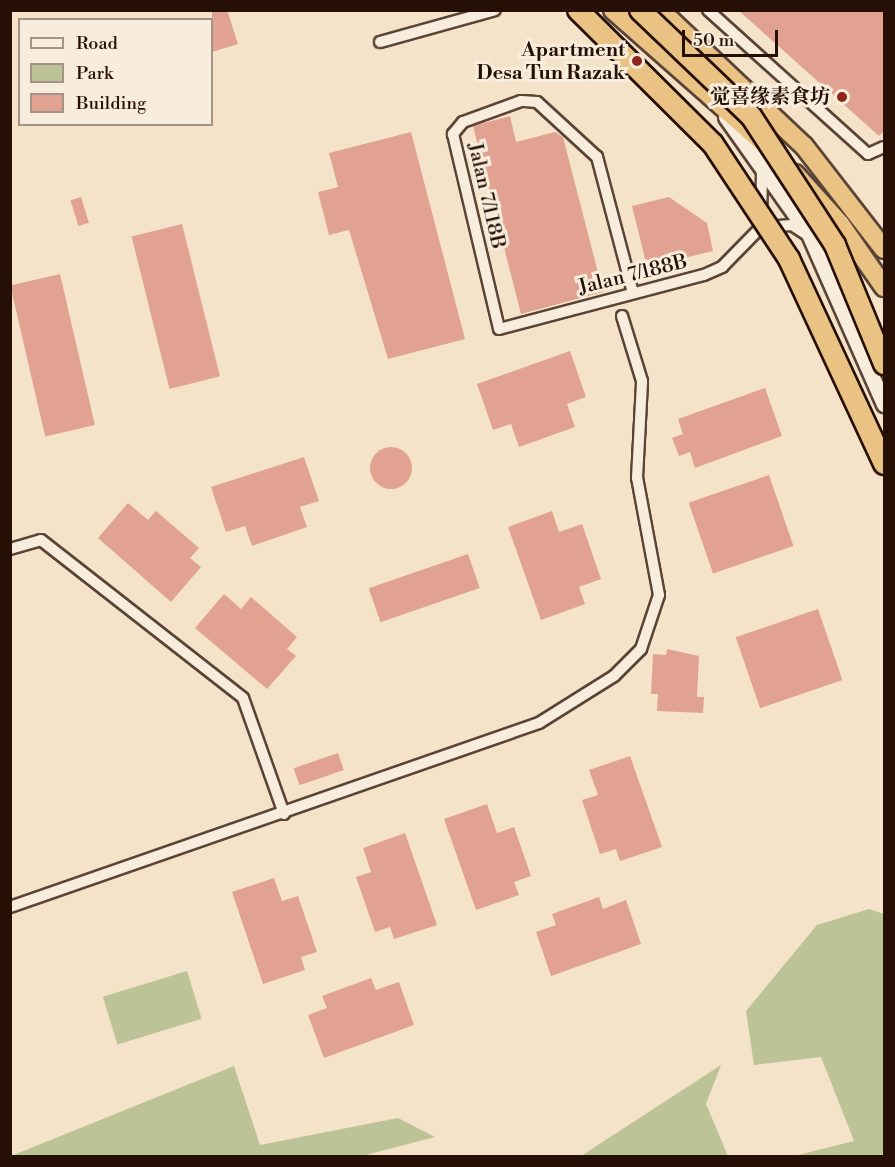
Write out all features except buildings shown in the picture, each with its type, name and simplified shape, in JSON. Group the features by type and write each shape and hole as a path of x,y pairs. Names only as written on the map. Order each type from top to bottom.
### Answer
{"highway":[{"path":"578,10 713,144 789,259 885,464"},
{"path":"613,10 702,86 812,191 885,287"},
{"path":"640,10 751,116 835,245 885,364"},
{"path":"660,10 773,114 859,212 885,249"},
{"path":"859,212 885,224"}],"main road":[{"path":"702,86 761,162 811,238 885,404"}],"street":[{"path":"380,42 495,10"},
{"path":"708,10 868,153 885,147"},
{"name":"Jalan 7/118B","path":"499,329 453,134 463,122 509,105 537,102 597,157 633,293"},
{"path":"761,162 761,227 792,225 811,238"},
{"name":"Jalan 7/188B","path":"499,329 722,267 761,227"},
{"path":"10,906 284,814 539,723 586,697 640,649 659,595 637,478 642,381 622,316"},
{"path":"10,549 41,540 243,698 284,814"}],"green space":[{"path":"869,909 884,914 884,1156 794,1156 854,1141 821,1057 754,1065 746,1011 817,925"},
{"path":"187,971 202,1019 117,1045 103,997"},
{"path":"721,1065 706,1104 728,1156 581,1156"},
{"path":"234,1066 260,1145 398,1118 435,1137 362,1156 11,1156"}],"place":[{"name":"Apartment Desa Tun Razak","path":"637,61"},
{"name":"觉喜缘素食坊","path":"842,97"}]}
